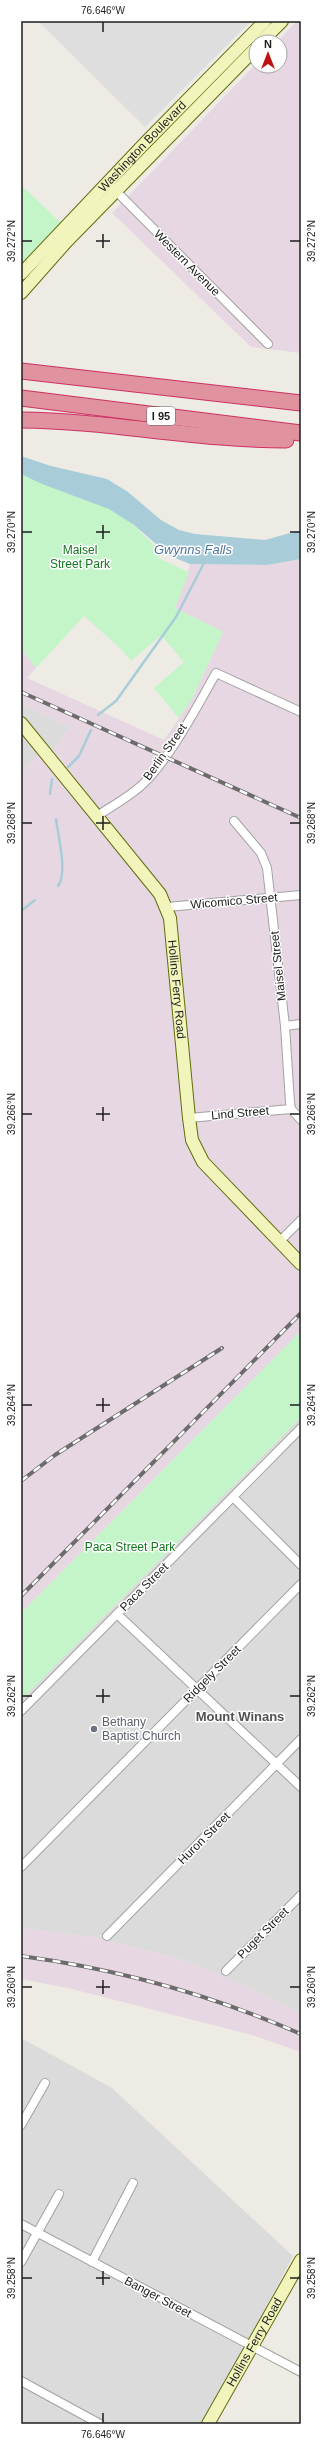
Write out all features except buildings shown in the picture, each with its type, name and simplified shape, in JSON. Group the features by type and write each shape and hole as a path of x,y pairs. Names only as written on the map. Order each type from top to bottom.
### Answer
{"highway":[{"path":"21,371 301,403"},
{"name":"I 95","path":"21,398 301,434"},
{"path":"21,420 79,422 254,440 301,440"}],"street":[{"name":"Washington Boulevard","path":"21,274 107,182 265,21"},
{"path":"270,34 282,21"},
{"name":"Washington Boulevard","path":"21,293 116,191 248,56"},
{"name":"Western Avenue","path":"107,182 268,344"},
{"name":"Berlin Street","path":"97,816 134,791 152,774 198,704 216,673 301,712"},
{"name":"Hollins Ferry Road","path":"21,723 160,894 167,907 192,1140 203,1162 301,1264"},
{"name":"Maisel Street","path":"234,820 266,861 284,1026 291,1109"},
{"name":"Wicomico Street","path":"167,907 301,895"},
{"path":"284,1026 301,1024"},
{"path":"291,1109 301,1120"},
{"name":"Lind Street","path":"189,1118 291,1109"},
{"path":"279,1242 301,1220"},
{"name":"Paca Street","path":"21,1711 301,1428"},
{"path":"233,1497 301,1565"},
{"name":"Ridgely Street","path":"21,1867 301,1584"},
{"path":"117,1614 196,1690 301,1787"},
{"name":"Huron Street","path":"107,1936 301,1739"},
{"name":"Puget Street","path":"226,1971 301,1896"},
{"path":"21,2125 45,2083"},
{"path":"92,2262 133,2183"},
{"path":"21,2262 59,2194"},
{"name":"Banger Street","path":"21,2224 301,2372"},
{"name":"Hollins Ferry Road","path":"208,2424 301,2260"},
{"path":"21,2381 100,2424"}],"shaded area":[{"path":"38,21 251,21 145,127"},
{"path":"297,21 301,21 301,353 251,347 112,213 248,72 248,74 288,74 288,34 285,34"},
{"path":"301,559 301,1331 21,1613 21,774 38,755 77,803 88,796 53,751 70,727 21,703 21,648 36,668 27,678 164,740 192,699 223,632 175,608 190,564 267,565"},
{"path":"21,703 70,727 53,751 38,755 21,774"},
{"path":"301,1417 301,2013 220,1975 177,1958 93,1937 21,1928 21,1700"},
{"path":"21,1928 93,1937 177,1958 220,1975 301,2013 301,2052 252,2035 68,1988 21,1979"},
{"path":"21,2038 112,2088 293,2256 229,2378 200,2424 21,2424"}],"green space":[{"path":"21,185 61,223 61,228 21,269"},
{"name":"Maisel Street Park","path":"21,474 33,477 38,474 125,517 162,553 158,558 189,572 175,608 223,632 192,699 179,718 154,688 184,662 161,635 131,661 120,648 84,616 36,668 21,648"},
{"name":"Paca Street Park","path":"301,1331 301,1417 21,1700 21,1613"}],"water":[{"name":"Gwynns Falls","path":"21,456 51,466 107,479 128,492 161,520 179,530 195,534 265,540 301,530 301,559 267,565 190,564 170,556 134,525 109,509 42,484 23,475"}],"waterway":[{"path":"98,715 116,701 176,617 204,563"},
{"path":"68,767 79,756 91,730"},
{"path":"50,794 52,779"},
{"path":"56,819 62,864 61,880 58,886"},
{"path":"21,911 35,900"}],"railway":[{"path":"21,692 301,818"},
{"path":"21,1596 301,1313"},
{"path":"21,1481 55,1455 222,1348"},
{"path":"21,1956 93,1968 164,1985 233,2007 301,2034"}],"place":[{"name":"Bethany Baptist Church","path":"94,1729"}],"district":[{"name":"Mount Winans","path":"240,1716"}]}
